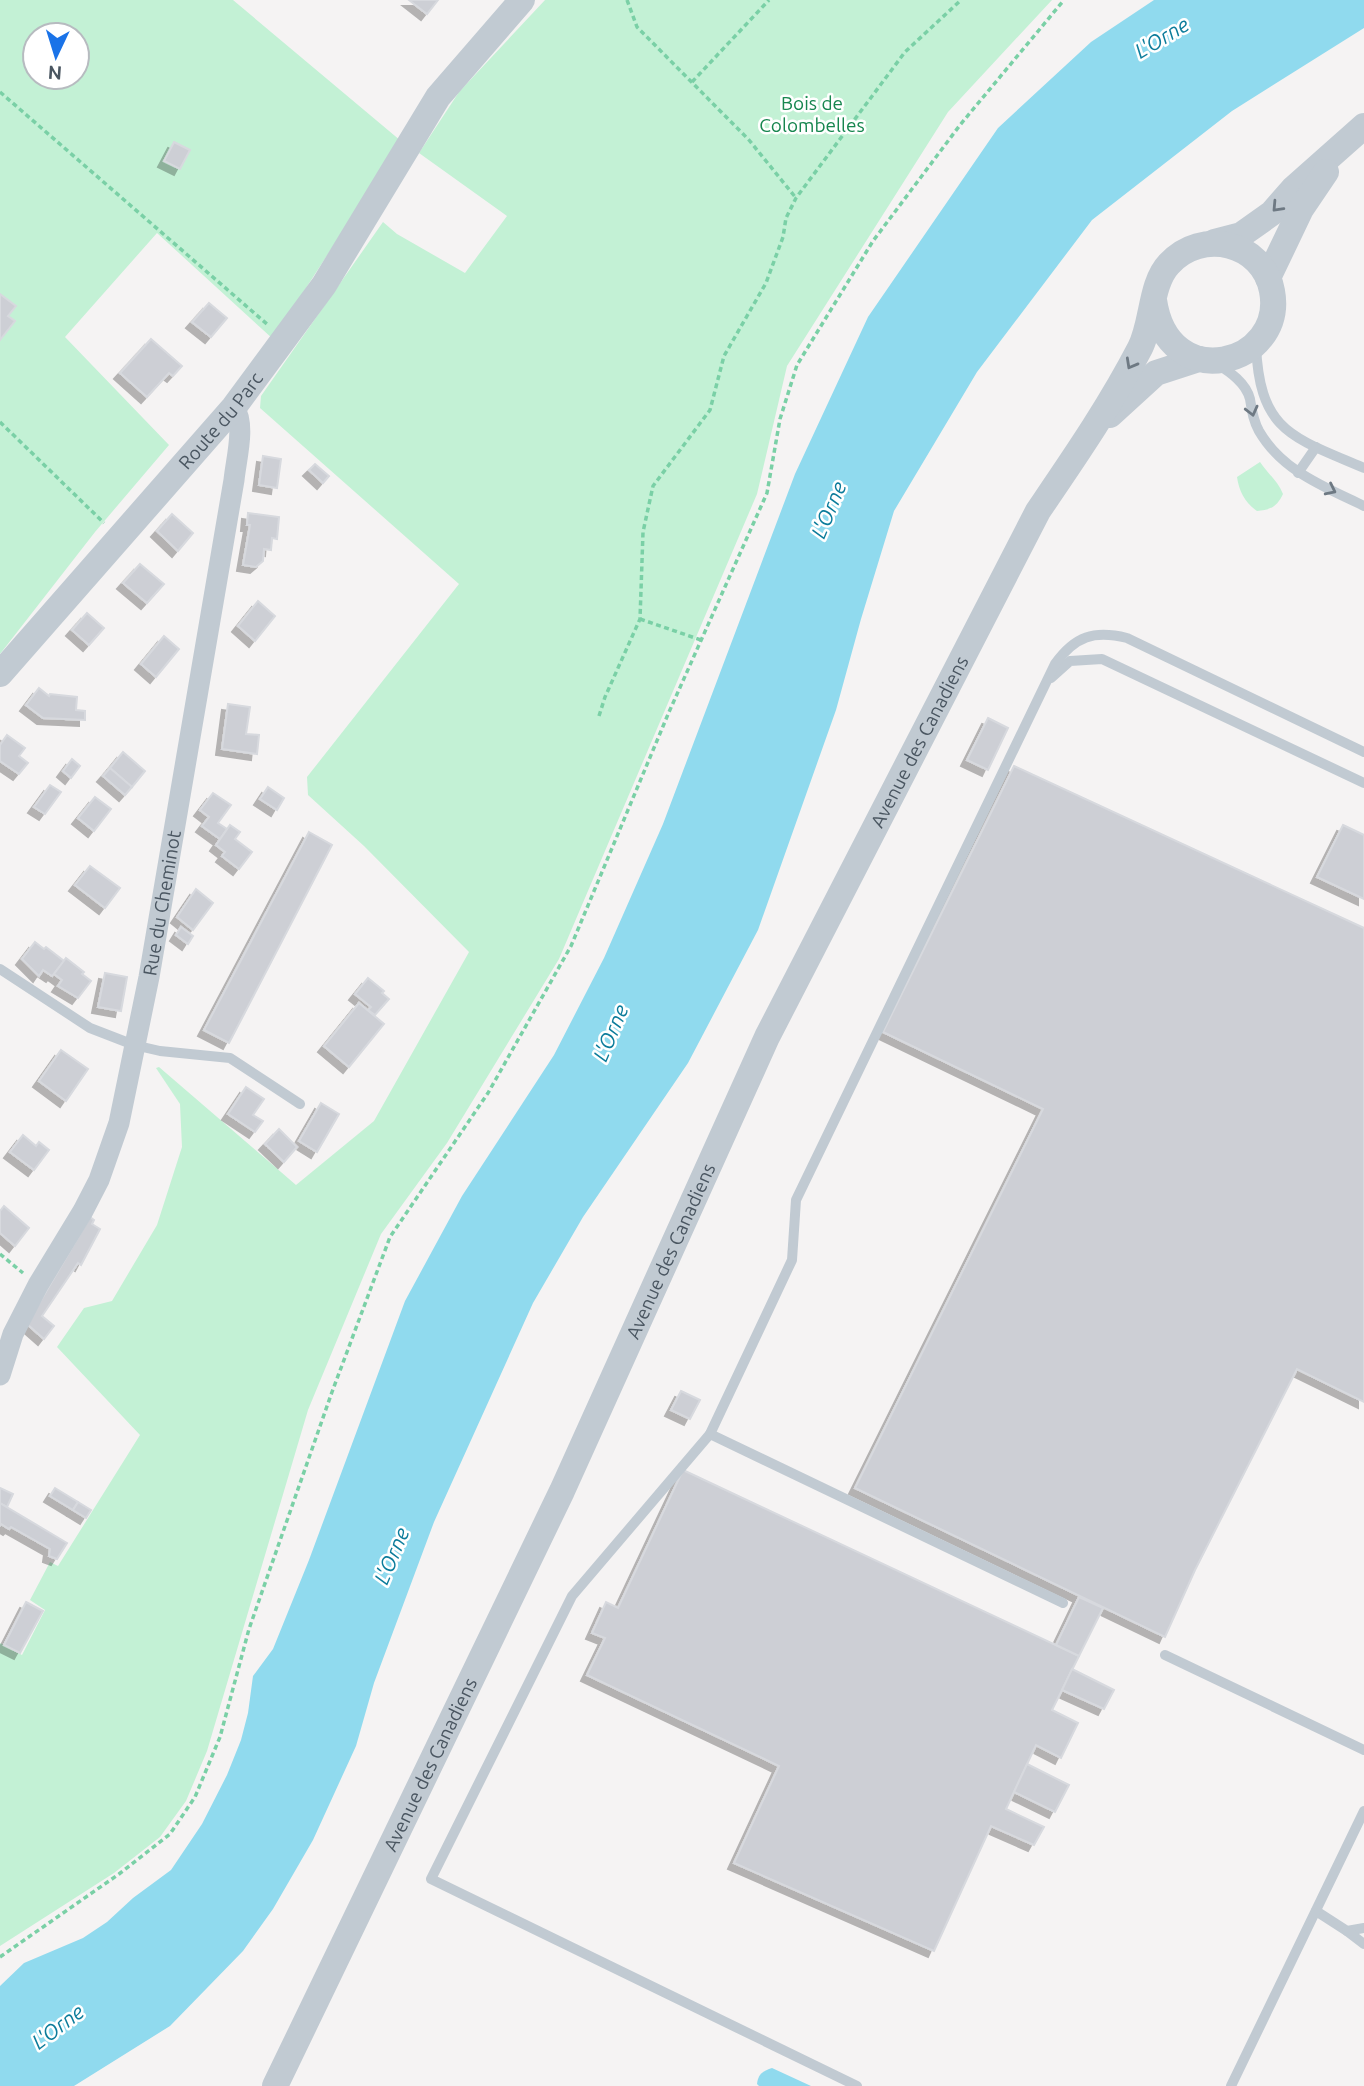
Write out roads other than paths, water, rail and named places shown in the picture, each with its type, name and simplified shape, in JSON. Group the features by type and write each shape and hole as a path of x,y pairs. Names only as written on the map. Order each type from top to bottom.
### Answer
{"street":[{"name":"Route du Parc","path":"0,674 234,407 324,285 438,97 522,0"},
{"path":"1214,242 1231,245 1246,252 1259,263 1268,278 1272,293 1272,311 1266,328 1256,343 1243,353 1228,359 1205,360 1181,351 1166,337 1157,320 1154,300 1158,282 1166,266 1179,253 1196,245 1241,236 1272,213 1293,189 1364,126"},
{"path":"1268,278 1301,209 1345,144"},
{"name":"Avenue des Canadiens","path":"275,2086 562,1491 767,1037 1038,511 1094,430 1140,347 1149,328 1154,300"},
{"name":"Avenue des Canadiens","path":"1094,430 1156,373 1205,360"},
{"name":"Rue du Cheminot","path":"0,1375 13,1334 99,1180 119,1123 149,978 234,480 239,436 238,413 234,407"}],"lane":[{"path":"1256,343 1258,375 1267,406 1282,426 1316,447 1364,468"},
{"path":"1205,360 1231,373 1244,387 1259,432 1282,460 1298,473 1364,506"},
{"path":"1298,473 1316,447"},
{"path":"857,2086 431,1879 572,1596 710,1434 792,1260 796,1200 1046,682 1055,664 1071,644 1082,638 1112,634 1127,638 1364,752"},
{"path":"1046,682 1070,661 1102,659 1364,783"},
{"path":"0,969 90,1028 134,1045 160,1051 230,1058 300,1104"},
{"path":"710,1434 1063,1602"},
{"path":"1165,1655 1364,1750"},
{"path":"1231,2086 1364,1811"},
{"path":"1316,1911 1364,1944"},
{"path":"1347,1931 1364,1928"}],"water":[{"name":"L'Orne","path":"1154,0 1364,0 1364,28 1232,111 1092,220 977,372 894,511 836,710 758,930 688,1063 583,1217 533,1303 434,1522 374,1683 356,1746 313,1840 273,1909 243,1951 170,2026 74,2086 0,2086 0,1986 24,1963 83,1938 107,1922 133,1898 171,1870 202,1824 227,1775 241,1740 253,1676 273,1649 405,1301 462,1196 554,1055 604,958 663,824 795,474 868,317 998,128 1091,42"},
{"path":"772,2068 811,2086 759,2086 757,2084 760,2075"}],"park label":[{"name":"Bois de Colombelles","path":"812,114"}]}
